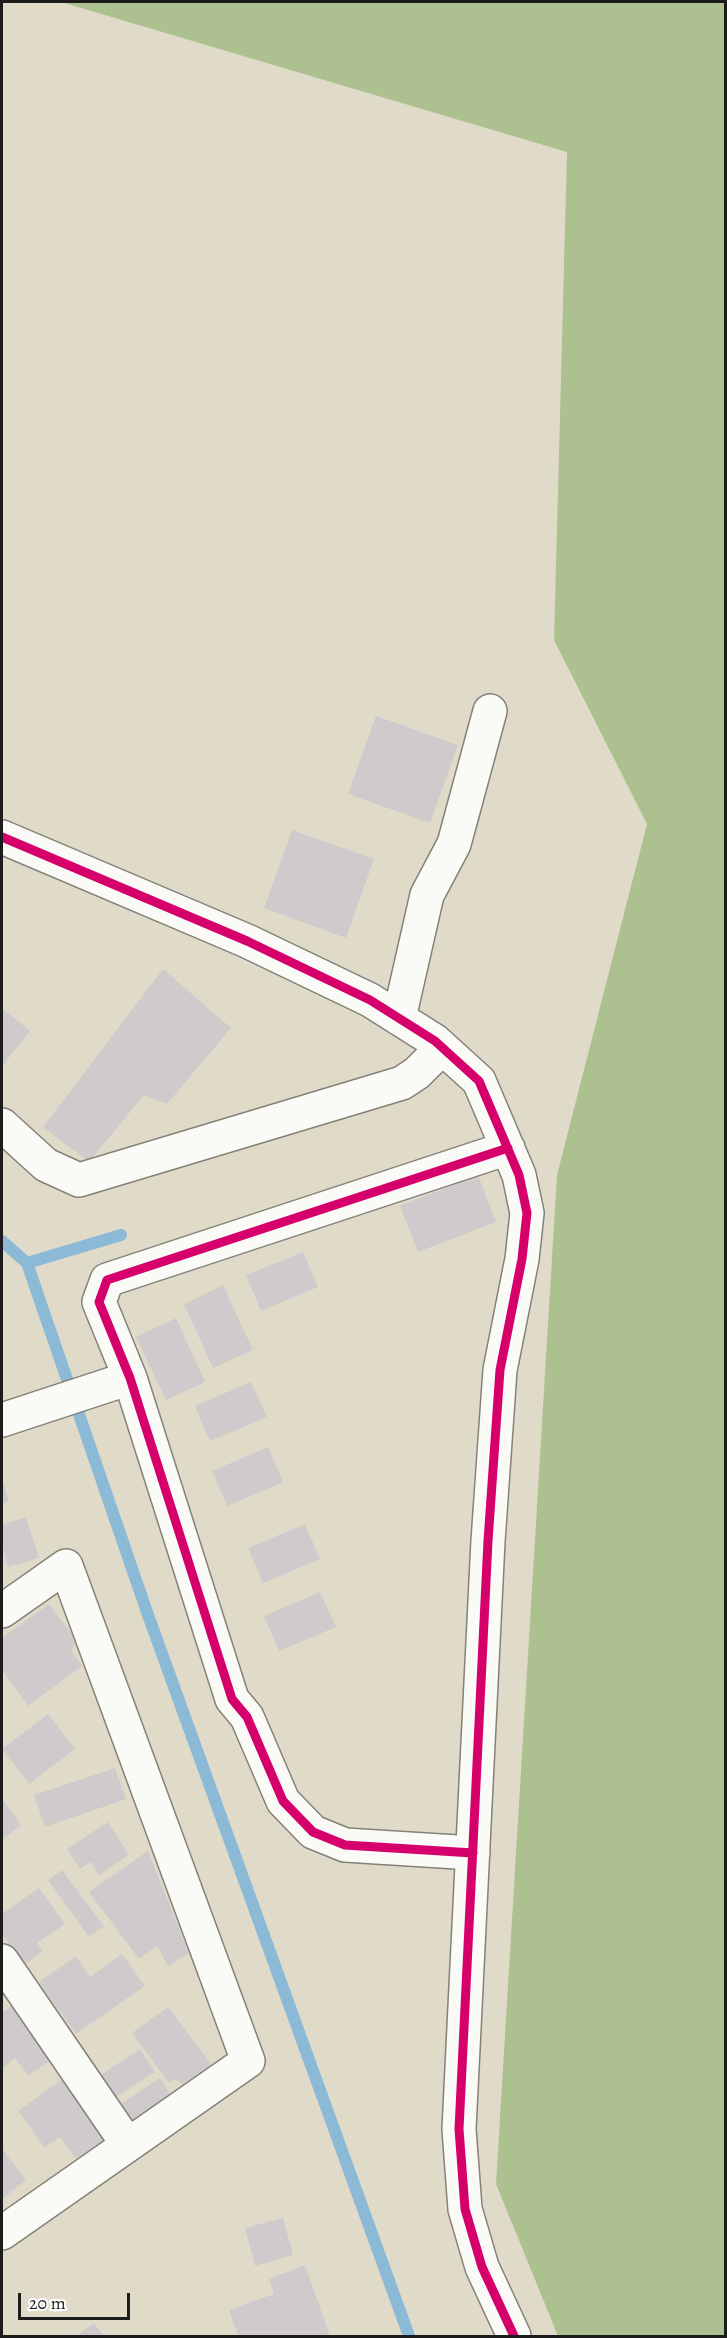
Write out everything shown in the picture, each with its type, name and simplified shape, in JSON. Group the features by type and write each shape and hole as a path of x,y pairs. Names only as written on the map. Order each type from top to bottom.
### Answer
{"street":[{"path":"399,1018 427,895 454,844 490,711"},
{"path":"2,837 247,941 370,1000 399,1018 442,1048 479,1082 519,1175 527,1213 522,1259 500,1370 488,1540 459,2129 465,2209 482,2267 514,2337"},
{"path":"2,1125 46,1165 79,1180 402,1083 417,1073 442,1048"},
{"path":"472,1853 345,1845 313,1832 283,1801 247,1717 232,1699 130,1378 99,1302 108,1280 508,1148"},
{"path":"2,1420 130,1378"},
{"path":"2,1611 66,1566 248,2061 2,2234"},
{"path":"7,1979 128,2145"}],"green space":[{"path":"61,2 725,2 725,2336 558,2336 496,2184 557,1175 647,824 554,640 567,152"}],"building":[{"path":"376,716 458,745 430,823 348,794"},
{"path":"292,830 374,859 346,938 264,908"},
{"path":"163,969 231,1028 167,1104 144,1095 89,1162 43,1127"},
{"path":"2,1008 30,1031 2,1066"},
{"path":"478,1175 496,1222 418,1252 400,1206"},
{"path":"303,1252 318,1287 261,1311 246,1275"},
{"path":"223,1285 253,1350 213,1368 184,1304"},
{"path":"176,1318 205,1382 166,1400 136,1337"},
{"path":"251,1382 267,1417 210,1441 195,1406"},
{"path":"268,1447 283,1482 227,1506 212,1471"},
{"path":"2,1479 9,1501 2,1504"},
{"path":"26,1517 39,1558 8,1567 2,1544 2,1525"},
{"path":"305,1524 320,1559 263,1583 248,1548"},
{"path":"320,1592 336,1627 279,1651 264,1616"},
{"path":"49,1604 77,1641 71,1651 82,1666 28,1706 2,1670 2,1638"},
{"path":"48,1714 75,1749 29,1784 2,1749"},
{"path":"115,1768 126,1799 45,1827 34,1795"},
{"path":"2,1799 21,1825 2,1840"},
{"path":"108,1822 129,1855 99,1875 91,1862 80,1869 67,1849"},
{"path":"148,1851 189,1953 168,1966 157,1946 139,1959 89,1892"},
{"path":"62,1870 104,1926 89,1937 48,1880"},
{"path":"39,1888 65,1924 37,1943 43,1951 24,1965 2,1934 2,1914"},
{"path":"122,1954 145,1986 76,2034 39,1982 76,1956 90,1977"},
{"path":"12,2005 53,2058 29,2076 15,2058 2,2069 2,2013"},
{"path":"168,2007 211,2064 183,2084 175,2079 169,2083 132,2033"},
{"path":"140,2049 155,2072 114,2098 99,2076"},
{"path":"160,2078 175,2101 134,2127 119,2105"},
{"path":"63,2079 105,2139 76,2159 60,2137 45,2148 18,2111"},
{"path":"2,2149 26,2180 2,2199"},
{"path":"283,2218 293,2255 255,2266 245,2228"},
{"path":"305,2265 330,2336 238,2336 229,2310 274,2294 269,2279"},
{"path":"94,2323 104,2336 76,2336"}],"waterway":[{"path":"27,1263 121,1235"},
{"path":"2,1241 27,1263 148,1615 409,2336"}],"cycle path":[{"path":"2,837 247,941 370,1000 435,1041 479,1081 519,1175 527,1213 522,1259 500,1370 488,1541 459,2129 465,2209 482,2267 514,2336"},
{"path":"473,1853 345,1845 313,1832 283,1801 247,1717 232,1699 130,1378 99,1302 107,1280 508,1148"}]}
